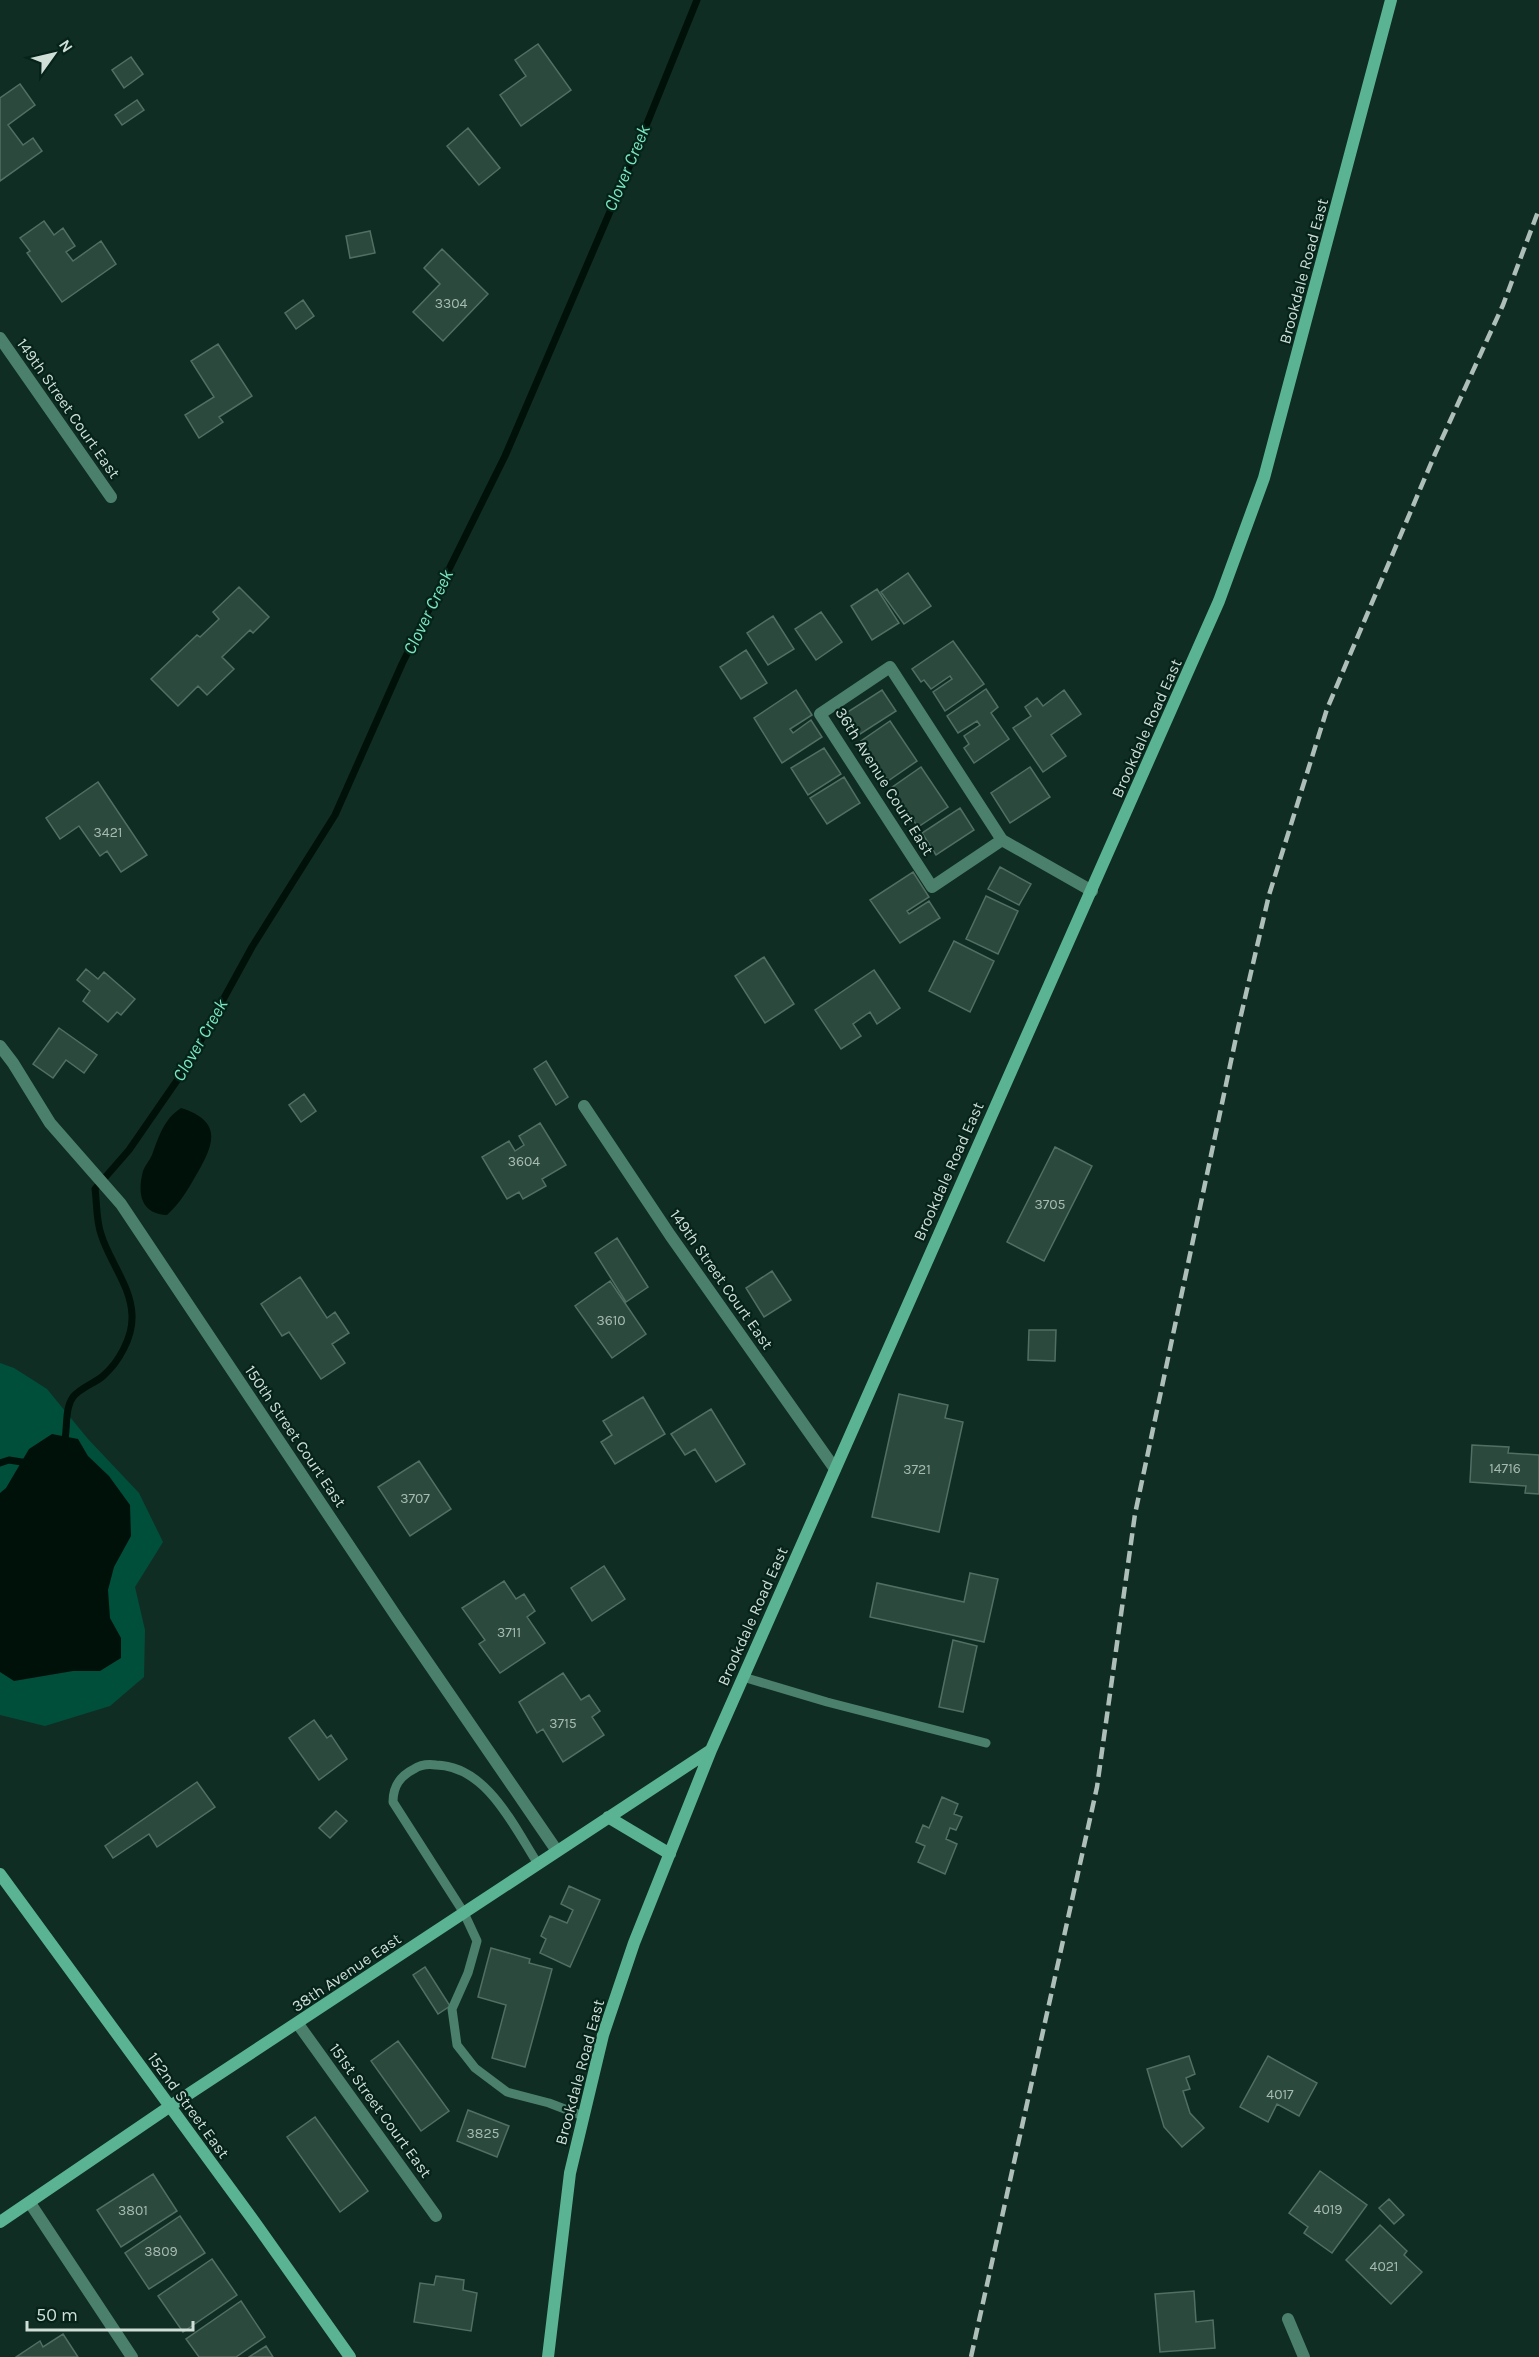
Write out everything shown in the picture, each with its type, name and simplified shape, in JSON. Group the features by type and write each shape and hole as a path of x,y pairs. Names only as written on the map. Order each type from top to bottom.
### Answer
{"main road":[{"name":"Brookdale Road East","path":"548,2357 570,2173 603,2035 634,1943 711,1750 1219,601 1264,478 1391,0"},
{"name":"38th Avenue East","path":"0,2222 711,1750"},
{"path":"608,1817 670,1854"},
{"name":"152nd Street East","path":"0,1874 256,2224 350,2357"}],"street":[{"name":"149th Street Court East","path":"0,338 111,497"},
{"name":"36th Avenue Court East","path":"1002,840 932,887 820,714 890,667 1002,840 1092,891"},
{"name":"150th Street Court East","path":"0,1046 50,1123 120,1203 390,1607 557,1851"},
{"name":"149th Street Court East","path":"584,1106 670,1235 835,1469"},
{"name":"151st Street Court East","path":"298,2024 436,2216"},
{"path":"30,2203 132,2357"},
{"path":"1288,2319 1304,2357"}],"lane":[{"path":"743,1677 827,1702 986,1743"},
{"path":"538,1864 496,1801 469,1775 456,1768 429,1764 416,1767 396,1784 393,1802 464,1913 477,1941 468,1973 452,2009 457,2045 475,2068 507,2092 549,2103 583,2116"}],"green space":[{"path":"0,1363 14,1368 47,1389 88,1439 139,1493 163,1542 135,1587 145,1630 144,1677 110,1706 45,1726 0,1715"}],"shaded area":[{"path":"181,1108 204,1120 210,1128 210,1145 201,1166 179,1201 167,1215 158,1214 146,1207 143,1201 141,1179 166,1123"},
{"path":"52,1434 78,1439 88,1456 109,1476 130,1505 131,1536 114,1567 108,1590 110,1618 121,1638 121,1658 100,1671 73,1671 14,1681 0,1672 0,1493 6,1488 29,1449"}],"building":[{"path":"538,44 571,90 521,126 500,95 526,76 515,60"},
{"path":"131,57 143,74 124,88 112,70"},
{"path":"20,84 35,105 8,125 23,145 33,138 42,151 0,181 0,98"},
{"path":"137,100 144,110 122,125 115,115"},
{"path":"468,128 500,168 479,185 447,146"},
{"path":"44,221 54,235 63,228 75,246 66,252 73,261 101,241 116,264 62,302 27,253 30,251 20,238"},
{"path":"370,231 375,253 350,258 346,236"},
{"path":"442,249 488,294 443,341 413,312 440,284 424,268"},
{"path":"303,300 314,316 296,329 285,313"},
{"path":"218,344 252,396 219,417 223,422 199,438 185,415 214,397 191,361"},
{"path":"908,573 931,606 904,624 881,592"},
{"path":"239,587 269,617 253,633 250,630 222,657 234,669 207,695 198,686 178,706 151,679 197,635 200,637 219,619 213,612"},
{"path":"877,589 899,623 872,640 851,606"},
{"path":"821,612 842,642 816,660 795,629"},
{"path":"773,616 794,649 768,665 747,633"},
{"path":"953,641 984,684 945,711 933,692 952,679 950,676 931,689 924,680 921,682 912,669"},
{"path":"746,650 767,683 741,699 720,667"},
{"path":"986,689 998,707 991,713 1009,739 974,763 964,748 969,744 964,736 980,725 977,721 958,733 947,716"},
{"path":"796,690 812,715 790,729 793,733 811,720 822,737 782,763 754,718"},
{"path":"882,690 896,711 857,736 843,715"},
{"path":"1064,690 1081,714 1051,735 1066,756 1043,772 1013,728 1031,716 1025,707 1037,698 1043,706"},
{"path":"890,721 917,761 888,781 861,741"},
{"path":"824,748 841,774 808,795 791,768"},
{"path":"921,767 948,807 918,827 891,788"},
{"path":"1030,767 1050,797 1010,823 991,793"},
{"path":"844,777 860,803 827,824 810,798"},
{"path":"98,782 147,855 121,872 107,851 100,856 79,826 60,839 46,818"},
{"path":"960,808 974,830 936,855 922,833"},
{"path":"1000,867 1031,884 1019,905 988,889"},
{"path":"913,872 929,897 907,911 909,914 929,901 940,918 900,943 870,900"},
{"path":"986,896 1018,911 998,954 966,939"},
{"path":"954,941 994,961 970,1012 929,991"},
{"path":"764,957 794,1004 765,1023 735,976"},
{"path":"86,969 98,979 104,972 135,999 121,1015 117,1012 108,1022 83,1001 90,991 77,980"},
{"path":"874,970 900,1008 877,1024 870,1012 853,1024 861,1036 841,1049 815,1010"},
{"path":"59,1028 97,1055 84,1073 66,1060 53,1078 33,1064"},
{"path":"546,1061 568,1097 556,1105 534,1069"},
{"path":"304,1094 316,1111 301,1122 289,1105"},
{"path":"540,1123 566,1165 542,1179 546,1186 523,1199 519,1192 507,1199 482,1157 509,1141 515,1151 524,1145 519,1136"},
{"path":"1055,1147 1092,1166 1044,1261 1007,1242"},
{"path":"617,1238 648,1287 626,1302 595,1253"},
{"path":"772,1271 791,1300 764,1317 746,1288"},
{"path":"300,1277 327,1318 335,1312 349,1333 332,1344 345,1363 321,1379 289,1332 282,1336 261,1304"},
{"path":"610,1281 646,1334 612,1358 575,1306"},
{"path":"1029,1330 1056,1330 1055,1361 1028,1360"},
{"path":"899,1394 948,1405 945,1418 963,1422 939,1532 872,1517"},
{"path":"643,1397 665,1434 615,1464 601,1442 612,1435 603,1421"},
{"path":"711,1409 745,1464 716,1482 695,1449 685,1455 671,1434"},
{"path":"1472,1445 1509,1447 1508,1453 1539,1455 1539,1494 1525,1493 1526,1486 1470,1482"},
{"path":"419,1461 451,1509 410,1536 378,1487"},
{"path":"604,1566 625,1599 592,1621 571,1588"},
{"path":"970,1573 998,1579 984,1642 870,1617 877,1583 964,1602"},
{"path":"504,1581 516,1599 524,1594 535,1611 527,1617 545,1643 500,1673 479,1644 485,1640 462,1608"},
{"path":"953,1640 977,1646 963,1712 939,1707"},
{"path":"563,1673 581,1700 589,1695 600,1711 592,1717 604,1735 563,1762 543,1729 537,1733 519,1702"},
{"path":"314,1720 327,1738 331,1735 347,1759 319,1780 289,1738"},
{"path":"197,1782 215,1807 157,1847 149,1834 113,1858 105,1846"},
{"path":"942,1797 958,1804 954,1814 962,1817 956,1830 950,1828 946,1839 957,1844 945,1874 918,1862 925,1846 916,1842 923,1825 929,1828"},
{"path":"336,1811 347,1821 330,1838 319,1828"},
{"path":"569,1886 600,1900 570,1967 540,1953 546,1939 541,1936 550,1916 567,1923 573,1910 561,1904"},
{"path":"491,1948 530,1959 529,1963 552,1969 525,2067 492,2058 506,2005 478,1997"},
{"path":"425,1967 450,2006 438,2014 413,1975"},
{"path":"398,2041 449,2111 421,2131 371,2061"},
{"path":"1189,2056 1195,2074 1186,2078 1190,2089 1183,2091 1190,2113 1204,2128 1182,2147 1164,2127 1147,2069"},
{"path":"1268,2056 1317,2083 1299,2116 1277,2104 1268,2122 1240,2107"},
{"path":"468,2110 509,2126 497,2157 457,2141"},
{"path":"315,2117 368,2191 340,2212 287,2137"},
{"path":"1320,2171 1367,2205 1332,2253 1304,2233 1308,2227 1289,2213"},
{"path":"153,2174 177,2211 121,2247 97,2210"},
{"path":"1389,2199 1404,2215 1394,2224 1379,2208"},
{"path":"180,2216 205,2253 149,2289 125,2253"},
{"path":"1380,2225 1407,2251 1404,2255 1422,2272 1391,2304 1346,2260"},
{"path":"212,2259 237,2295 183,2332 158,2296"},
{"path":"436,2276 464,2280 463,2290 477,2293 471,2331 414,2322 420,2283 434,2285"},
{"path":"1194,2291 1196,2322 1213,2320 1215,2348 1160,2352 1155,2294"},
{"path":"241,2301 265,2337 236,2357 199,2357 186,2339"},
{"path":"63,2334 78,2357 16,2357 40,2341 43,2347"},
{"path":"266,2346 273,2357 249,2357"}],"waterway":[{"name":"Clover Creek","path":"64,1445 70,1402 80,1391 103,1376 114,1364 124,1349 132,1323 128,1294 99,1229 95,1189 129,1150 185,1069 252,947 335,815 402,664 505,456 633,158 697,0"},
{"path":"0,1463 9,1460 28,1463"}],"railway":[{"path":"971,2357 1097,1787 1135,1514 1238,1028 1269,895 1327,709 1435,454 1503,305 1539,209"}]}
